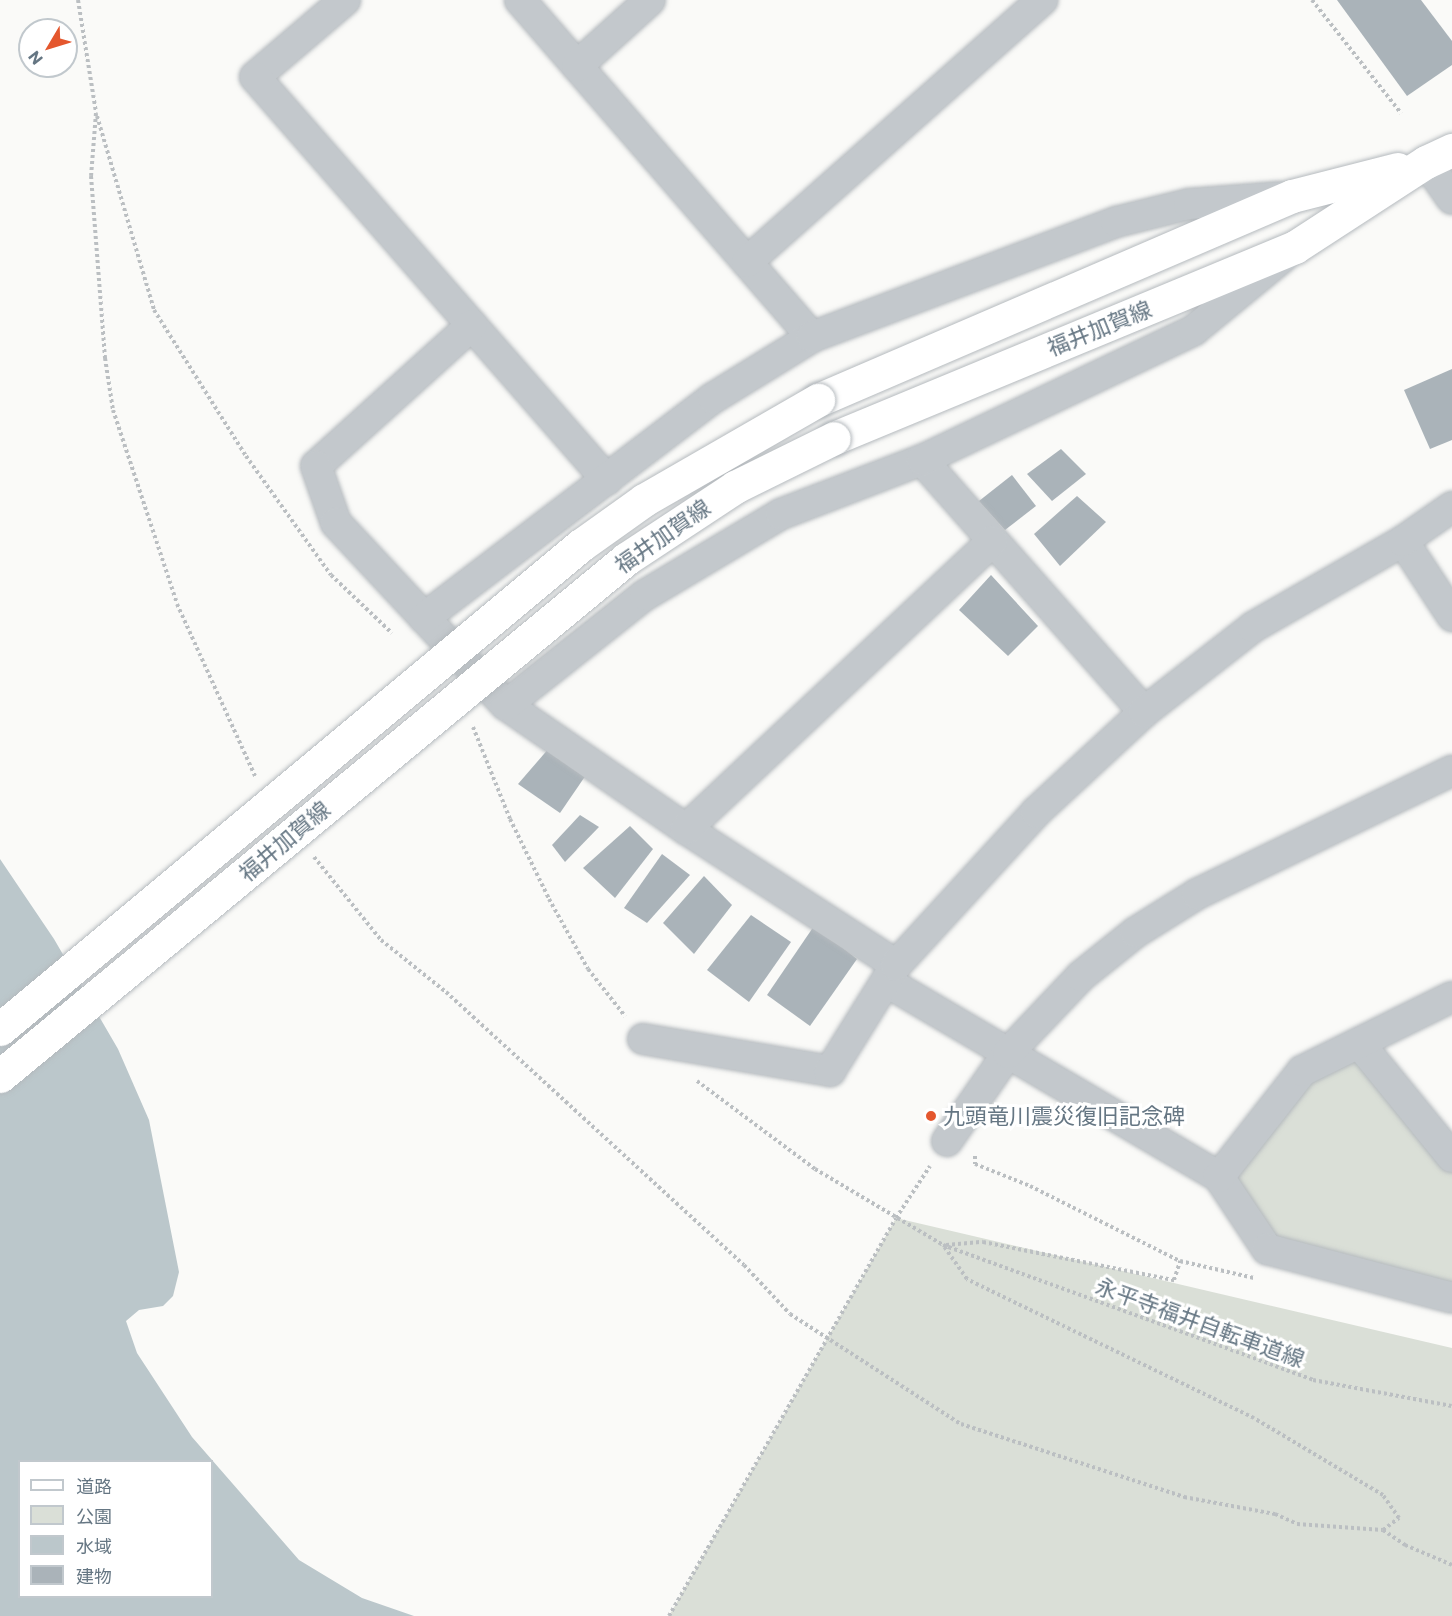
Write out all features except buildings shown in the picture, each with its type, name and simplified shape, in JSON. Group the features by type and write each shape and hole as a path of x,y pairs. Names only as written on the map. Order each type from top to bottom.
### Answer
{"main road":[{"name":"福井加賀線","path":"0,1029 581,545 644,500 818,400 1292,196 1439,156"},
{"name":"福井加賀線","path":"0,1076 626,559 735,487 834,438 1295,247 1439,156"}],"street":[{"path":"345,0 255,77 607,480"},
{"path":"520,0 812,336"},
{"path":"577,66 650,0"},
{"path":"747,262 1042,0"},
{"path":"1439,156 1452,199"},
{"path":"424,618 713,398 812,336 1116,222 1189,204 1292,196"},
{"path":"506,705 645,594 781,514 922,460 1194,330 1295,247"},
{"path":"472,325 316,466 336,523 506,705 1008,1053 1219,1177 1267,1249 1452,1298"},
{"path":"922,460 1144,712"},
{"path":"643,1039 830,1071 891,974 1036,812 1144,712 1252,627 1403,541 1452,507"},
{"path":"1403,541 1452,616"},
{"path":"686,829 992,542"},
{"path":"960,1143 1008,1053 1081,976 1136,932 1197,894 1452,771"},
{"path":"1219,1177 1302,1071 1452,997"},
{"path":"1359,1043 1452,1157"}],"path":[{"path":"78,0 96,112"},
{"path":"1312,0 1401,113"},
{"path":"669,1616 896,1218 960,1143 975,1164 1030,1186 1179,1261 1266,1281"},
{"name":"永平寺福井自転車道線","path":"896,1218 943,1245 1313,1380 1452,1406"},
{"path":"943,1245 983,1242 1174,1280 1179,1261"},
{"path":"1383,1530 1405,1545 1452,1565"}],"green space":[{"path":"1359,1043 1452,1165 1452,1295 1271,1242 1219,1177 1302,1071"},
{"path":"896,1218 1452,1348 1452,1616 669,1616"}],"water":[{"path":"0,859 54,939 118,1049 149,1120 179,1272 173,1296 163,1306 139,1310 126,1321 137,1353 192,1437 212,1460 18,1460 18,1598 213,1598 213,1461 299,1560 362,1598 414,1616 0,1616"}],"place":[{"name":"九頭竜川震災復旧記念碑","path":"931,1116"}]}
